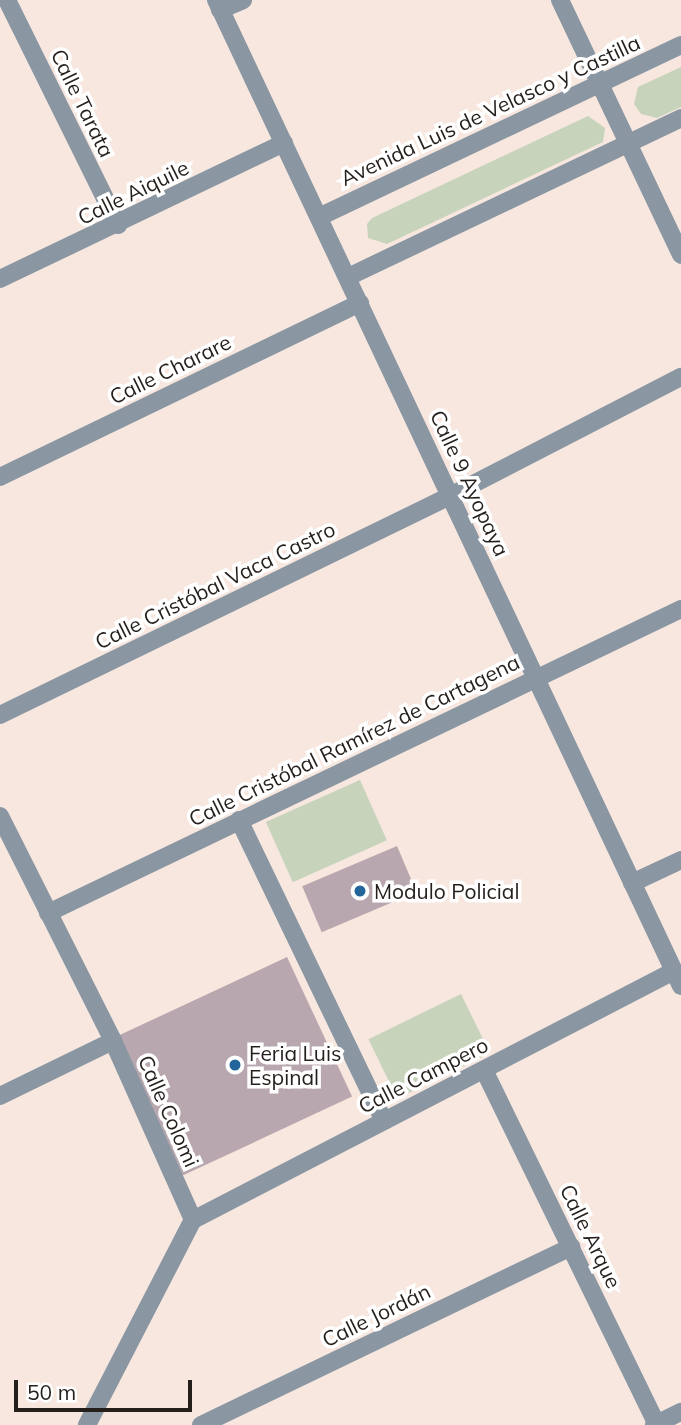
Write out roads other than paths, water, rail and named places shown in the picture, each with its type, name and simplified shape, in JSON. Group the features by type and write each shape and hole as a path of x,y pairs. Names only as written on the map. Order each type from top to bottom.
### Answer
{"street":[{"name":"Calle Tarata","path":"7,0 118,225"},
{"path":"218,5 243,0"},
{"path":"560,0 681,255"},
{"name":"Calle 9 Ayopaya","path":"218,5 677,979"},
{"name":"Avenida Luis de Velasco y Castilla","path":"319,217 681,45"},
{"path":"348,277 681,118"},
{"name":"Calle Aiquile","path":"0,279 118,225 284,143"},
{"name":"Calle Charare","path":"0,477 360,303"},
{"name":"Calle Cristóbal Vaca Castro","path":"0,715 450,496 681,377"},
{"name":"Calle Cristóbal Ramírez de Cartagena","path":"48,913 681,609"},
{"name":"Calle Colomi","path":"0,816 113,1041 193,1220"},
{"path":"239,820 384,1121"},
{"path":"632,883 681,860"},
{"name":"Calle Campero","path":"193,1220 484,1070 677,979"},
{"path":"0,1096 113,1041"},
{"name":"Calle Arque","path":"484,1070 655,1424"},
{"path":"87,1425 193,1220"},
{"name":"Calle Jordán","path":"201,1425 571,1247"},
{"path":"655,1424 681,1412"}],"place":[{"name":"Modulo Policial","path":"360,891"},
{"name":"Feria Luis Espinal","path":"235,1065"}]}
